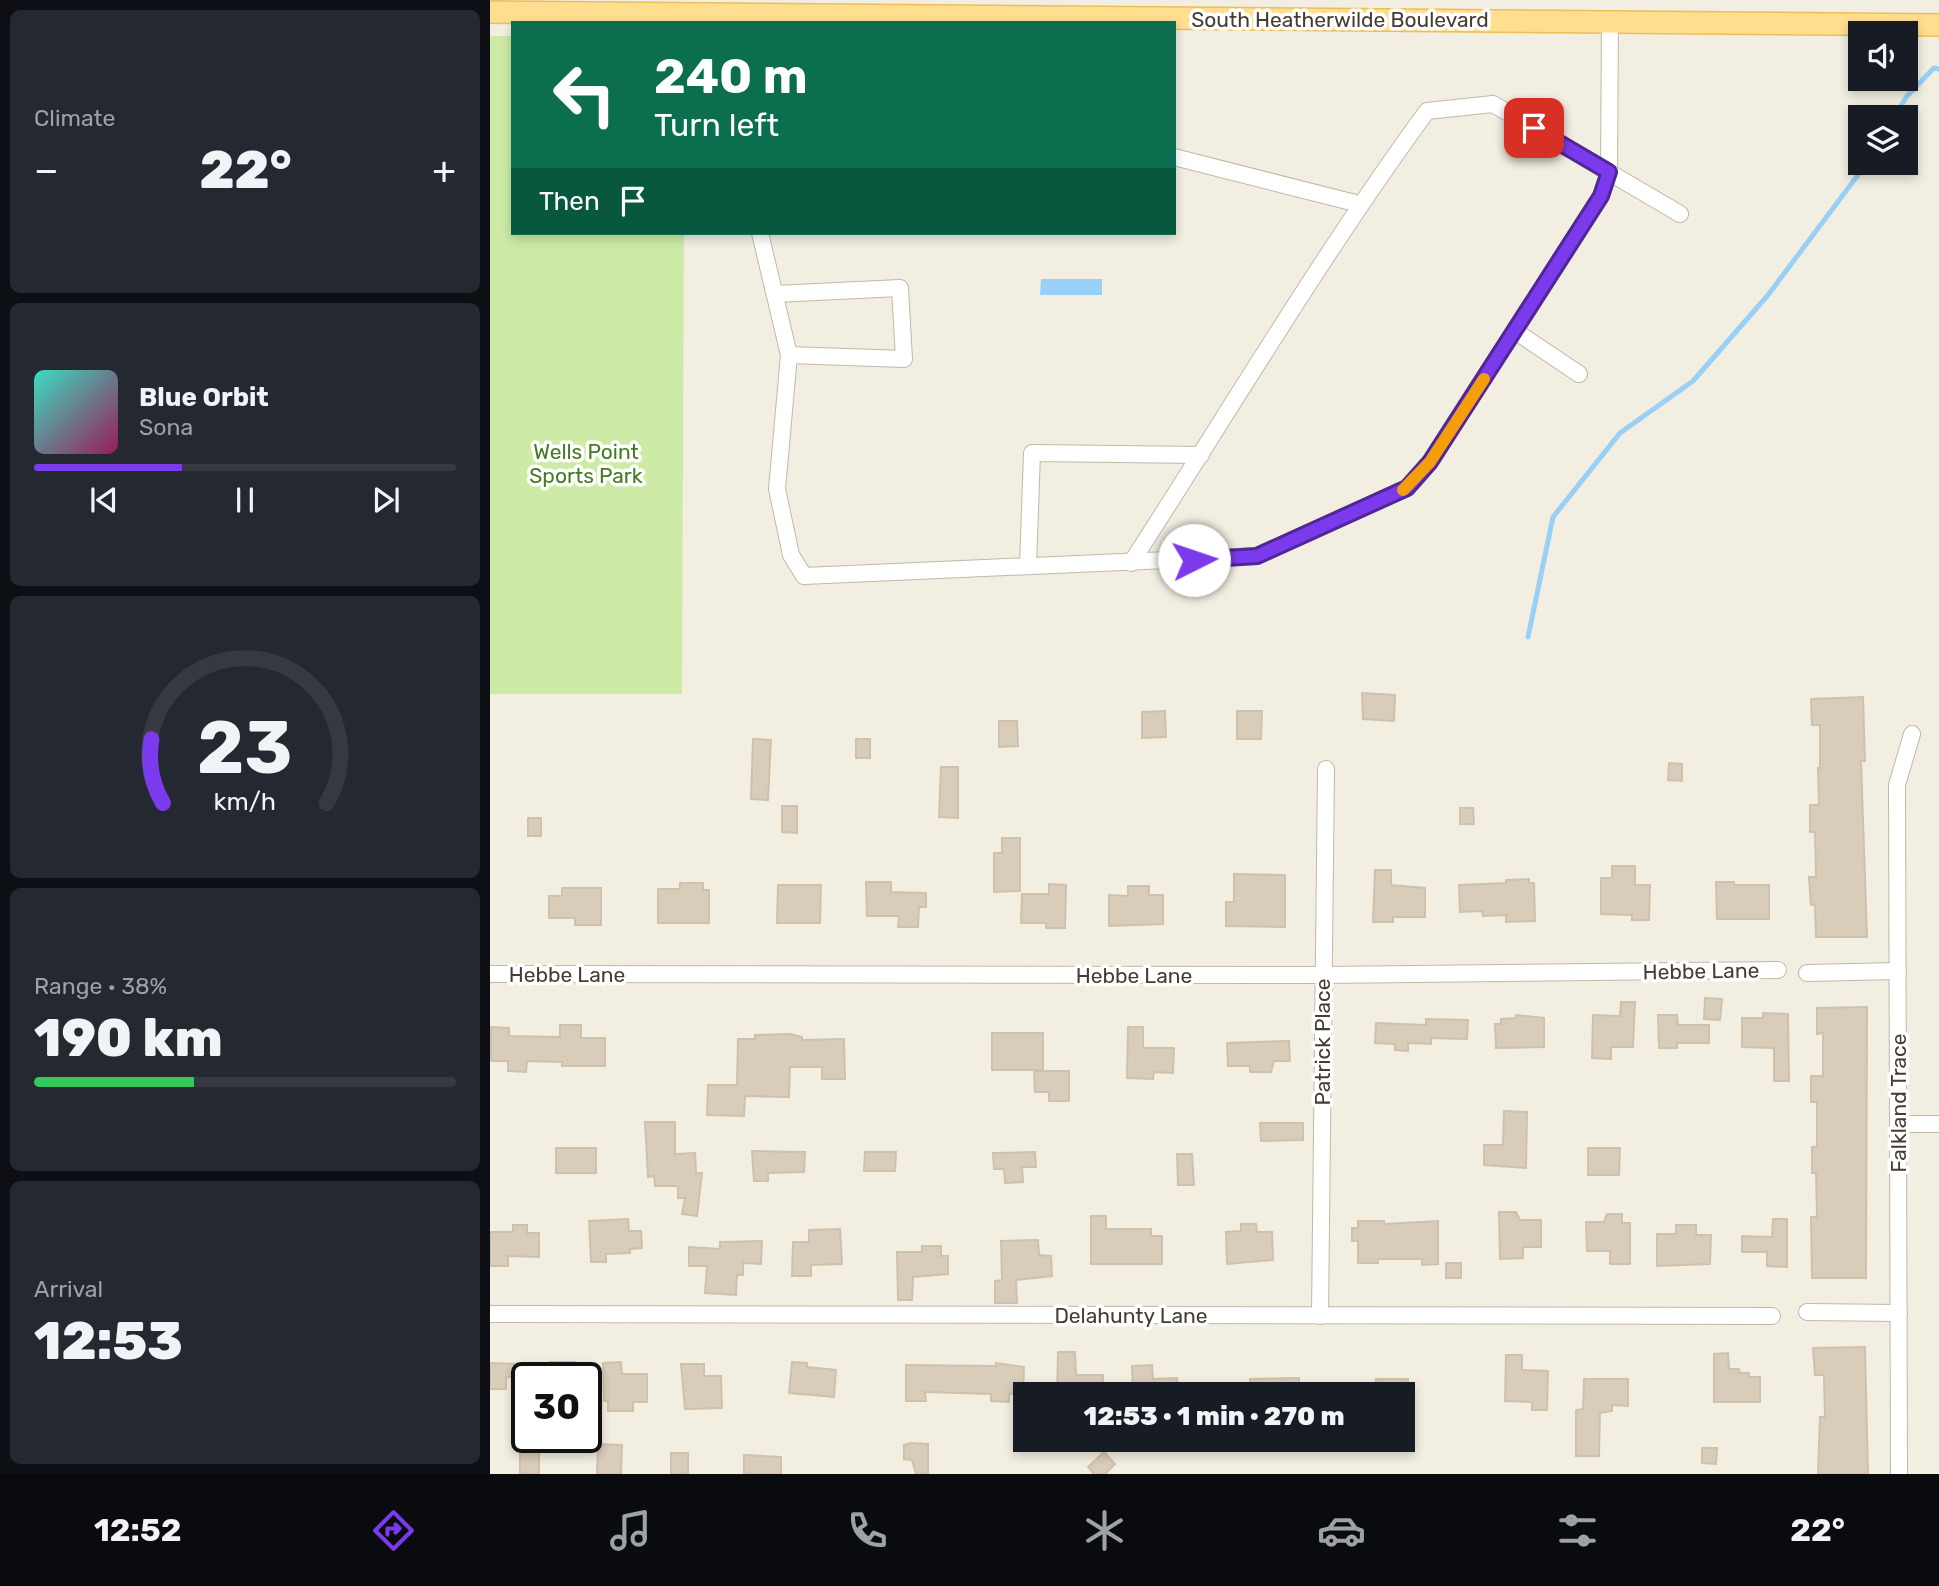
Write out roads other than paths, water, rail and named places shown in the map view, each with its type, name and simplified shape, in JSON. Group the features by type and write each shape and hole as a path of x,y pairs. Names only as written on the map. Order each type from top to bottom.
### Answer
{"main road":[{"name":"South Heatherwilde Boulevard","path":"490,12 1046,14 1610,10 1939,24"}],"street":[{"path":"760,235 789,355 777,489 791,555 804,576 1257,556 1407,488 1430,462 1515,331 1601,196 1609,172 1610,10"},
{"path":"1131,562 1359,204 1427,111 1493,104 1680,214"},
{"path":"1176,158 1359,204"},
{"path":"775,294 900,288 904,359 789,355"},
{"path":"1515,331 1579,374"},
{"path":"1028,566 1032,453 1201,455"},
{"name":"Falkland Trace","path":"1899,1474 1898,785 1912,734"},
{"name":"Patrick Place","path":"1320,1316 1326,769"},
{"name":"Hebbe Lane","path":"490,974 1323,975 1779,970"},
{"path":"1807,974 1898,971"},
{"path":"1898,1124 1939,1124"},
{"path":"1807,1312 1899,1313"},
{"name":"Delahunty Lane","path":"490,1314 1772,1317"}],"water":[{"path":"1041,279 1102,279 1102,295 1040,295"}],"waterway":[{"path":"1901,105 1934,68 1939,69"},
{"path":"1528,637 1553,517 1620,433 1693,381 1768,295 1858,175"}],"park label":[{"name":"Wells Point Sports Park","path":"586,463"}]}
